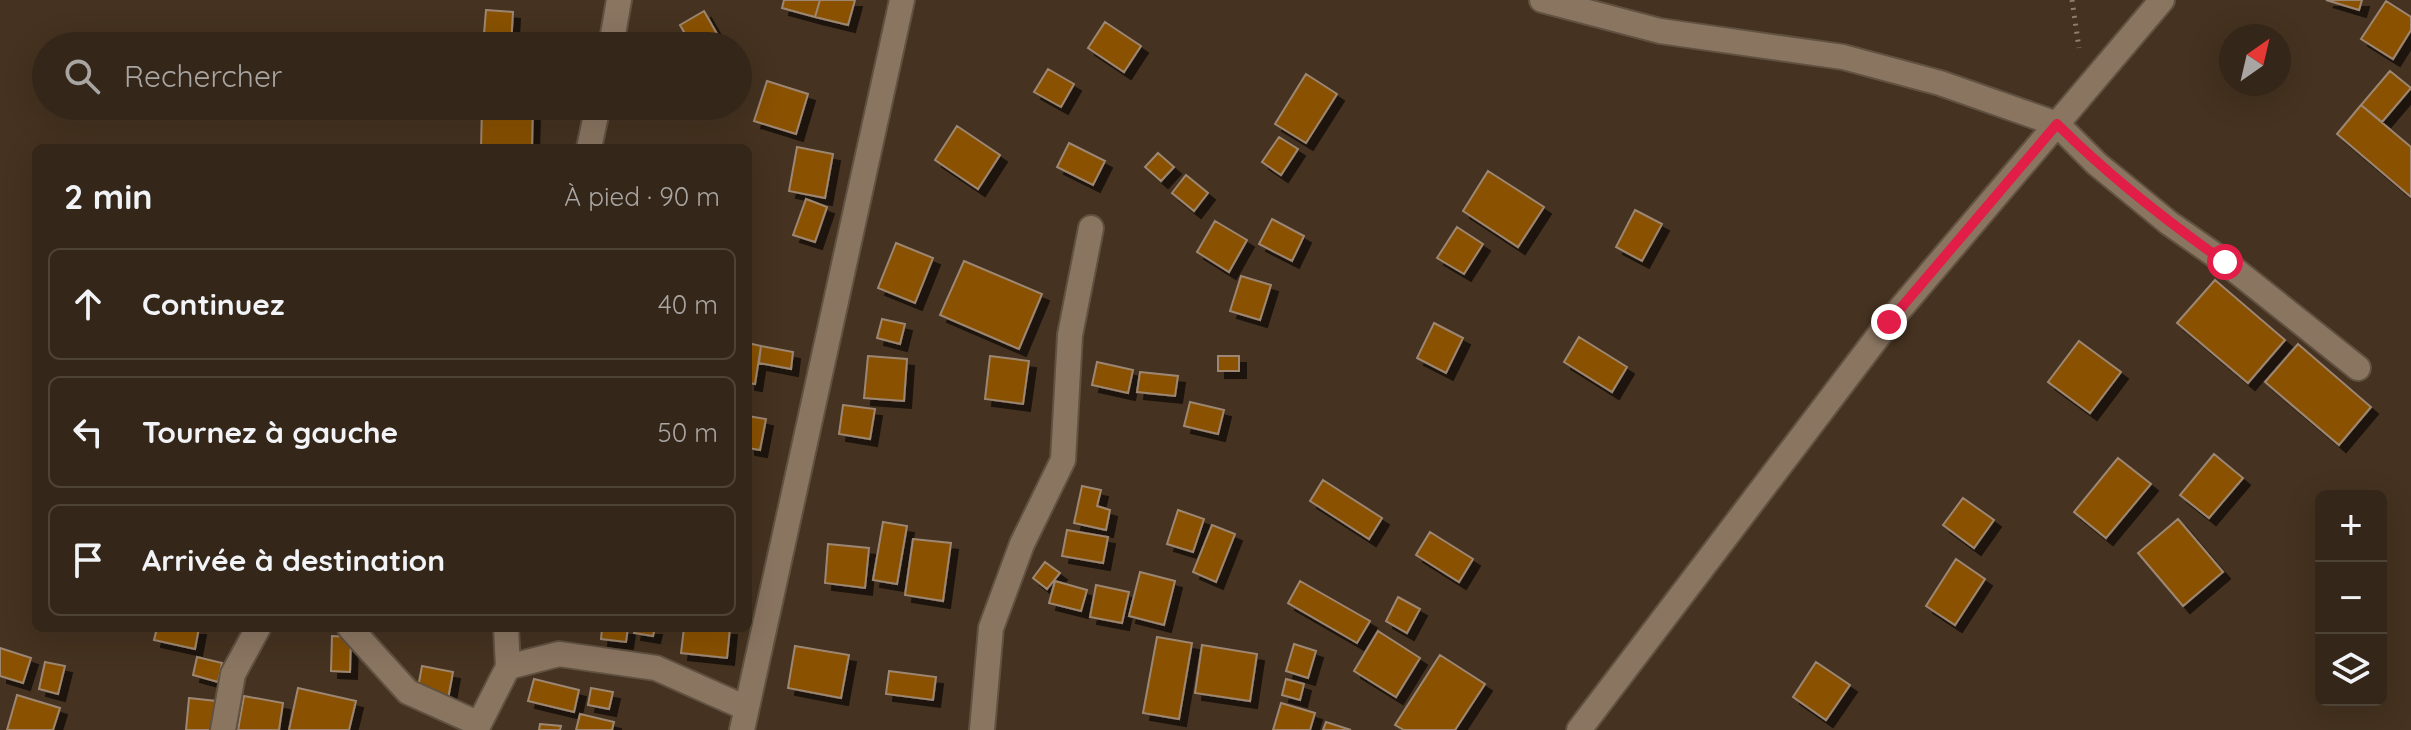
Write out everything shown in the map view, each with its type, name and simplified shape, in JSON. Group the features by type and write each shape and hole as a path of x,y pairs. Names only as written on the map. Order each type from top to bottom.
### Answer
{"street":[{"path":"613,32 619,0"},
{"path":"508,667 559,654 656,668 744,719 902,0"},
{"path":"1542,0 1660,31 1843,57 1940,83 2057,124 2097,164 2169,223 2225,262 2358,368"},
{"path":"1579,730 1889,322 2162,0"},
{"path":"590,144 595,120"},
{"path":"982,730 991,628 1022,544 1063,460 1070,335 1091,228"},
{"path":"223,730 233,674 256,632"},
{"path":"354,632 408,692 476,726 508,667 506,632"}],"building":[{"path":"784,0 820,0 815,17 782,8"},
{"path":"820,0 855,0 848,25 815,17"},
{"path":"2326,0 2362,0 2359,10"},
{"path":"2386,1 2411,17 2411,30 2393,59 2361,39"},
{"path":"486,10 513,12 512,32 484,32"},
{"path":"704,11 716,32 684,32 680,25"},
{"path":"1105,22 1141,46 1124,72 1088,48"},
{"path":"1048,69 1074,84 1061,107 1034,92"},
{"path":"2390,71 2411,88 2382,122 2361,105"},
{"path":"1306,74 1337,94 1306,143 1275,124"},
{"path":"767,81 808,94 796,134 754,121"},
{"path":"2361,105 2411,147 2411,197 2337,134"},
{"path":"482,120 533,120 532,144 481,144"},
{"path":"957,126 1000,155 978,189 935,160"},
{"path":"1279,137 1298,149 1281,175 1262,162"},
{"path":"1069,143 1105,161 1093,185 1057,167"},
{"path":"797,147 833,154 825,198 789,191"},
{"path":"1158,153 1174,167 1161,181 1145,167"},
{"path":"1488,171 1544,207 1518,247 1463,211"},
{"path":"1186,175 1208,193 1194,211 1172,193"},
{"path":"806,199 827,207 815,242 793,235"},
{"path":"1635,210 1662,224 1642,261 1616,247"},
{"path":"1272,219 1304,236 1292,261 1259,244"},
{"path":"1215,221 1247,240 1229,272 1197,252"},
{"path":"1457,227 1483,244 1464,274 1437,258"},
{"path":"896,243 933,258 915,303 878,288"},
{"path":"964,261 1042,294 1019,349 940,315"},
{"path":"1241,276 1271,285 1260,320 1230,311"},
{"path":"2215,280 2285,340 2248,383 2177,323"},
{"path":"882,319 905,324 900,344 877,338"},
{"path":"1434,323 1463,338 1446,373 1417,358"},
{"path":"1579,337 1627,367 1612,392 1564,362"},
{"path":"2079,341 2121,372 2090,413 2048,382"},
{"path":"752,344 761,346 755,384 752,384"},
{"path":"2298,344 2371,407 2339,445 2265,382"},
{"path":"761,346 793,352 791,369 759,363"},
{"path":"868,356 907,359 904,401 864,398"},
{"path":"990,356 1029,361 1023,404 985,399"},
{"path":"1218,356 1239,356 1239,371 1218,371"},
{"path":"1097,362 1133,370 1128,393 1092,385"},
{"path":"1140,372 1178,376 1175,396 1137,392"},
{"path":"1190,402 1224,410 1218,434 1184,426"},
{"path":"843,405 875,409 870,439 839,434"},
{"path":"752,417 766,419 760,450 752,449"},
{"path":"2214,454 2243,478 2209,518 2180,495"},
{"path":"2118,458 2151,484 2106,538 2074,512"},
{"path":"1323,480 1382,518 1369,539 1310,501"},
{"path":"1082,486 1101,490 1097,506 1110,510 1106,530 1074,523"},
{"path":"1963,498 1994,520 1974,548 1943,525"},
{"path":"1178,510 1204,519 1193,552 1167,544"},
{"path":"2178,519 2223,572 2183,606 2138,553"},
{"path":"883,522 907,526 897,584 873,580"},
{"path":"1212,525 1235,534 1216,582 1193,572"},
{"path":"1067,530 1108,537 1103,563 1062,556"},
{"path":"1430,532 1473,559 1459,582 1416,555"},
{"path":"913,539 951,543 943,601 905,595"},
{"path":"828,544 869,548 865,588 825,583"},
{"path":"1956,559 1985,579 1955,625 1926,606"},
{"path":"1045,562 1060,573 1047,589 1033,578"},
{"path":"1140,572 1175,581 1164,625 1129,616"},
{"path":"1055,581 1087,590 1081,611 1049,603"},
{"path":"1300,581 1370,621 1357,643 1288,603"},
{"path":"1096,585 1129,592 1122,623 1090,617"},
{"path":"1398,597 1420,609 1407,633 1386,621"},
{"path":"1378,631 1420,658 1396,697 1354,671"},
{"path":"156,632 198,632 195,649 154,640"},
{"path":"602,632 627,632 626,642 601,639"},
{"path":"634,632 654,632 653,636"},
{"path":"684,632 730,632 727,658 681,653"},
{"path":"332,636 351,637 350,672 331,671"},
{"path":"1157,637 1192,643 1179,719 1143,713"},
{"path":"1294,644 1316,651 1308,678 1286,671"},
{"path":"1202,645 1257,654 1250,701 1195,693"},
{"path":"795,646 849,655 841,698 788,688"},
{"path":"0,648 31,658 23,683 0,676"},
{"path":"1440,655 1485,684 1455,730 1404,730 1395,725"},
{"path":"197,657 222,663 218,682 193,675"},
{"path":"45,662 65,666 58,694 39,689"},
{"path":"1816,662 1850,685 1826,720 1793,697"},
{"path":"422,666 453,672 448,699 417,693"},
{"path":"889,671 936,677 933,700 886,694"},
{"path":"534,679 579,690 574,712 528,701"},
{"path":"1286,679 1304,684 1300,700 1282,695"},
{"path":"298,688 356,701 349,730 289,730"},
{"path":"591,688 613,692 609,709 588,705"},
{"path":"17,695 60,708 53,730 7,730"},
{"path":"244,696 283,703 279,730 238,730"},
{"path":"189,698 216,701 213,730 186,730"},
{"path":"1281,703 1315,713 1310,730 1273,730"},
{"path":"580,714 614,722 612,730 576,730"},
{"path":"1326,722 1351,730 1323,730"},
{"path":"540,724 561,726 560,730 539,730"}],"route":[{"path":"1889,322 2057,124 2097,164 2169,223 2225,262"}]}
